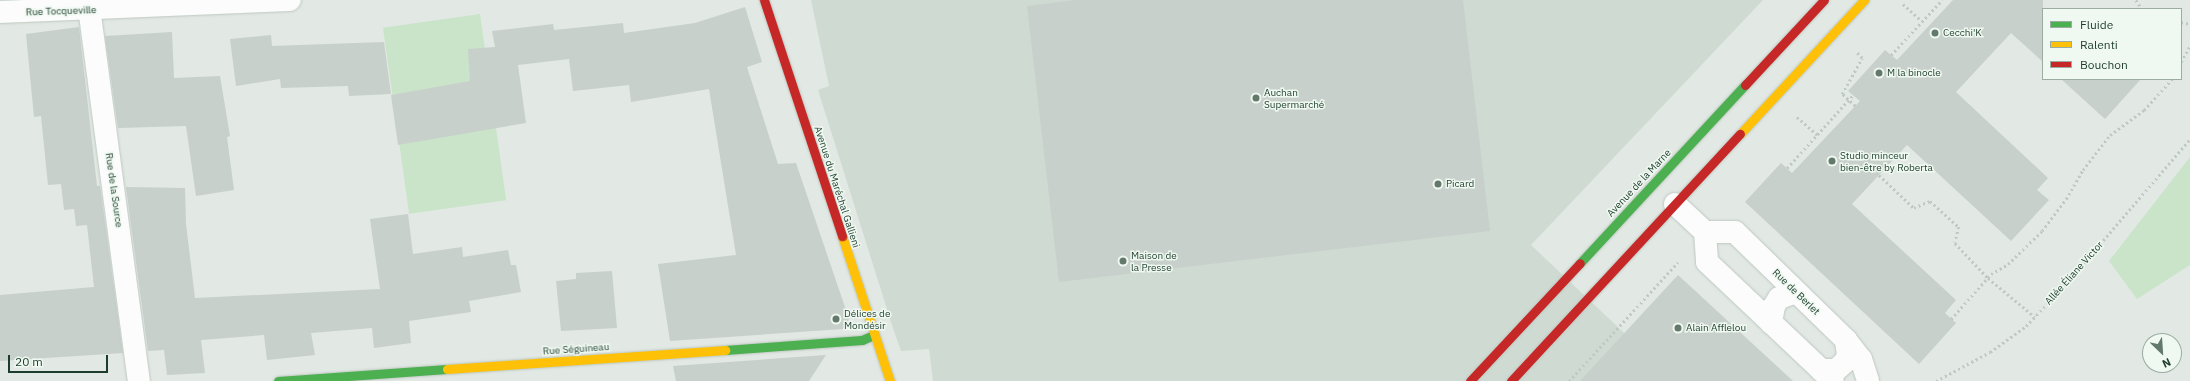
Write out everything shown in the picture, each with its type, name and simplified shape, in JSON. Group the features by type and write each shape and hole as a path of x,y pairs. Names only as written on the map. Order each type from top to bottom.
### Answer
{"main road":[{"name":"Avenue du Maréchal Gallieni","path":"764,0 890,381"},
{"name":"Avenue de la Marne","path":"1470,381 1824,0"},
{"path":"1511,381 1864,0"},
{"name":"Rue Séguineau","path":"278,381 862,340 874,335"}],"street":[{"name":"Rue Tocqueville","path":"0,12 89,5 290,0"},
{"name":"Rue de la Source","path":"89,5 140,381"},
{"path":"1675,204 1705,232 1707,262 1827,376 1846,362 1846,340"},
{"name":"Rue de Berlet","path":"1705,232 1735,232 1846,340 1861,359 1868,381"},
{"path":"1771,323 1774,306 1779,298 1796,292"}],"path":[{"path":"1891,55 1942,0"},
{"path":"1903,4 1922,21"},
{"path":"1835,32 1862,58 1842,94 1855,106"},
{"path":"2182,60 2190,46"},
{"path":"1951,318 1988,278 2008,264 2042,231 2066,199 2083,170 2110,135 2144,110 2171,80"},
{"path":"1787,168 1853,95"},
{"path":"1797,117 1818,135"},
{"name":"Allée Éliane Victor","path":"1936,381 1990,352 2035,317 2069,281 2190,138"},
{"path":"1879,175 1914,208 1930,201 1959,227 1955,243 1988,278 2035,317"},
{"path":"1569,381 1705,232"}],"shaded area":[{"path":"811,0 1763,0 1531,245 1675,381 933,381 929,349 901,351 892,325 818,90 829,86"}],"green space":[{"path":"480,14 506,200 409,214 383,28"},
{"path":"2190,157 2190,265 2137,299 2109,261"}],"building":[{"name":"Auchan Supermarché","path":"1075,0 1463,0 1490,231 1059,282 1027,6"},
{"path":"1953,0 2043,0 2042,61 2011,33 1956,92 2048,178 2037,190 2049,200 2011,241 1907,145 1852,204 1956,300 1945,313 1956,323 1919,364 1745,202 1781,163 1792,173 1860,101 1848,91 1885,50 1897,60"},
{"path":"745,7 762,62 747,67 778,164 796,163 849,319 843,329 670,341 658,264 736,255 709,89 631,102 629,85 573,91 569,59 518,65 526,123 398,145 391,95 470,81 468,49 495,47 492,31 553,24 554,30 623,23 624,33 695,23"},
{"path":"79,27 97,186 100,186 123,353 0,361 0,295 94,287 87,225 76,226 74,209 64,210 61,184 48,185 41,116 34,117 26,34"},
{"path":"172,32 174,78 220,76 230,136 227,137 234,190 196,196 186,126 118,128 105,36"},
{"path":"271,35 272,46 384,42 391,94 349,96 348,86 281,88 280,79 236,86 230,39"},
{"path":"2062,80 2140,80 2105,119"},
{"path":"126,187 185,188 186,224 195,298 380,289 370,219 408,214 413,254 462,247 463,257 508,250 511,265 516,265 521,292 469,301 471,312 409,321 411,343 374,348 372,328 311,333 315,355 267,360 264,335 201,340 205,373 167,375 164,350 148,351"},
{"path":"612,271 617,328 561,331 556,281 576,279 576,273"},
{"path":"1678,275 1793,381 1580,381"},
{"path":"826,355 809,381 676,381 673,366"}],"traffic: fast":[{"path":"1580,263 1745,85"},
{"path":"725,350 862,340 874,335"},
{"path":"278,381 447,369"}],"traffic: slow":[{"path":"1740,134 1864,0"},
{"path":"842,236 890,381"},
{"path":"447,369 725,350"}],"traffic: jam":[{"path":"764,0 842,236"},
{"path":"1745,85 1824,0"},
{"path":"1511,381 1740,134"},
{"path":"1470,381 1580,263"}],"place":[{"name":"Cecchi'K","path":"1935,33"},
{"name":"M la binocle","path":"1879,73"},
{"name":"Auchan Supermarché","path":"1256,98"},
{"name":"Studio minceur bien-être by Roberta","path":"1832,161"},
{"name":"Picard","path":"1438,184"},
{"name":"Maison de la Presse","path":"1123,261"},
{"name":"Délices de Mondésir","path":"836,319"},
{"name":"Alain Afflelou","path":"1678,328"}]}
